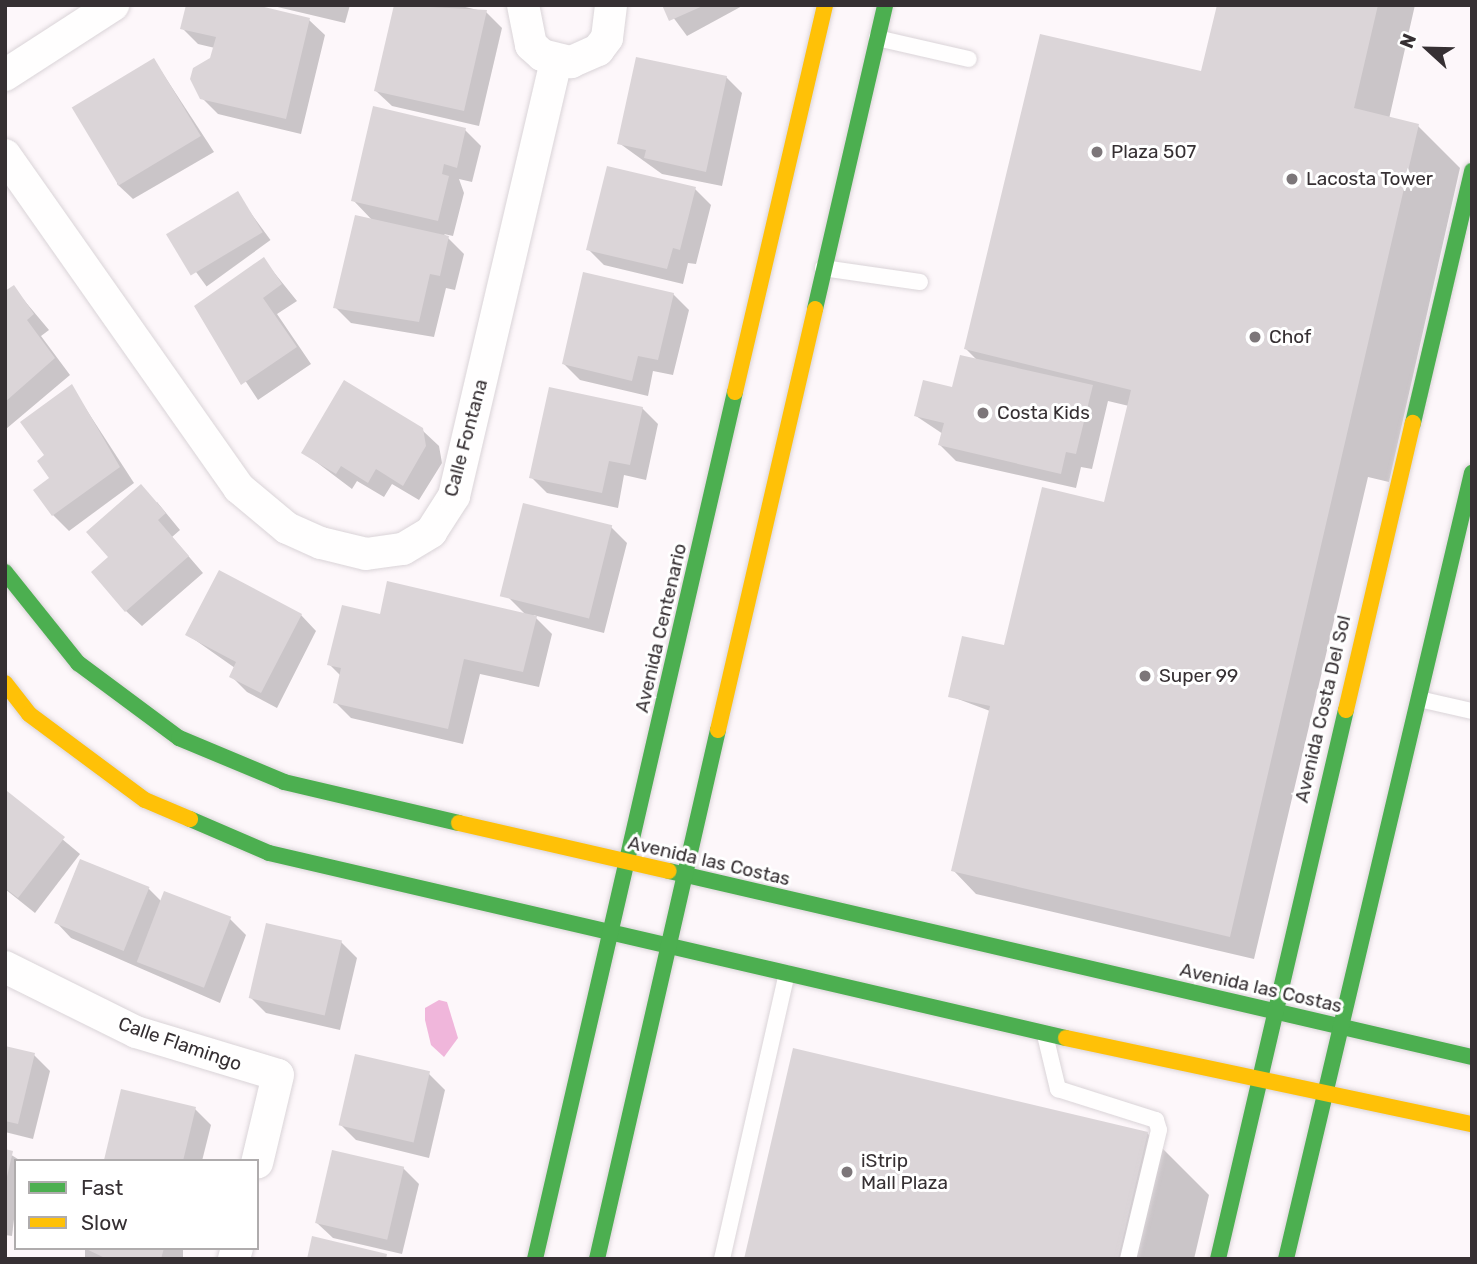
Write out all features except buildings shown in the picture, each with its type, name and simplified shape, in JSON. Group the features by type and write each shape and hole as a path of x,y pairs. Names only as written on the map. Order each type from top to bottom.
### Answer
{"street":[{"path":"5,75 113,5"},
{"path":"523,5 531,45 556,61 598,50 612,23 611,5"},
{"name":"Avenida Centenario","path":"536,1259 825,5"},
{"path":"597,1259 671,946 681,876 885,5"},
{"path":"820,23 877,38"},
{"name":"Calle Fontana","path":"5,155 239,488 287,528 321,544 366,554 402,549 431,532 454,496 556,61"},
{"name":"Avenida Costa Del Sol","path":"1218,1259 1272,1012 1472,171"},
{"path":"1286,1259 1472,473"},
{"name":"Avenida las Costas","path":"5,572 78,663 179,738 284,782 1472,1057"},
{"path":"5,683 29,714 145,800 256,847 1045,1033 1258,1074 1472,1124"},
{"name":"Calle Flamingo","path":"5,967 136,1032 278,1075 258,1159"}],"lane":[{"path":"877,38 969,59"},
{"path":"823,268 920,282"},
{"path":"1419,699 1472,711"},
{"path":"722,1259 787,973"},
{"path":"1045,1033 1058,1089 1156,1120 1159,1130 1128,1259"}],"shaded area":[{"path":"439,1000 447,1002 458,1038 444,1057 431,1045 425,1020 425,1008"}],"traffic: fast":[{"path":"815,309 885,5"},
{"path":"1413,423 1472,171"},
{"path":"535,1259 735,392"},
{"path":"1286,1259 1472,473"},
{"path":"5,572 78,663 179,738 284,782 459,823"},
{"path":"1218,1259 1346,710"},
{"path":"597,1259 718,730"},
{"path":"190,819 269,853 1066,1038"},
{"path":"669,871 1472,1057"}],"traffic: slow":[{"path":"735,392 825,5"},
{"path":"718,730 815,309"},
{"path":"1346,710 1413,423"},
{"path":"5,683 29,714 145,800 190,819"},
{"path":"459,823 669,871"},
{"path":"1066,1038 1472,1124"}],"place":[{"name":"Plaza 507","path":"1097,152"},
{"name":"Lacosta Tower","path":"1292,179"},
{"name":"Chof","path":"1255,337"},
{"name":"Costa Kids","path":"983,413"},
{"name":"Super 99","path":"1145,676"},
{"name":"iStrip Mall Plaza","path":"847,1172"}]}
